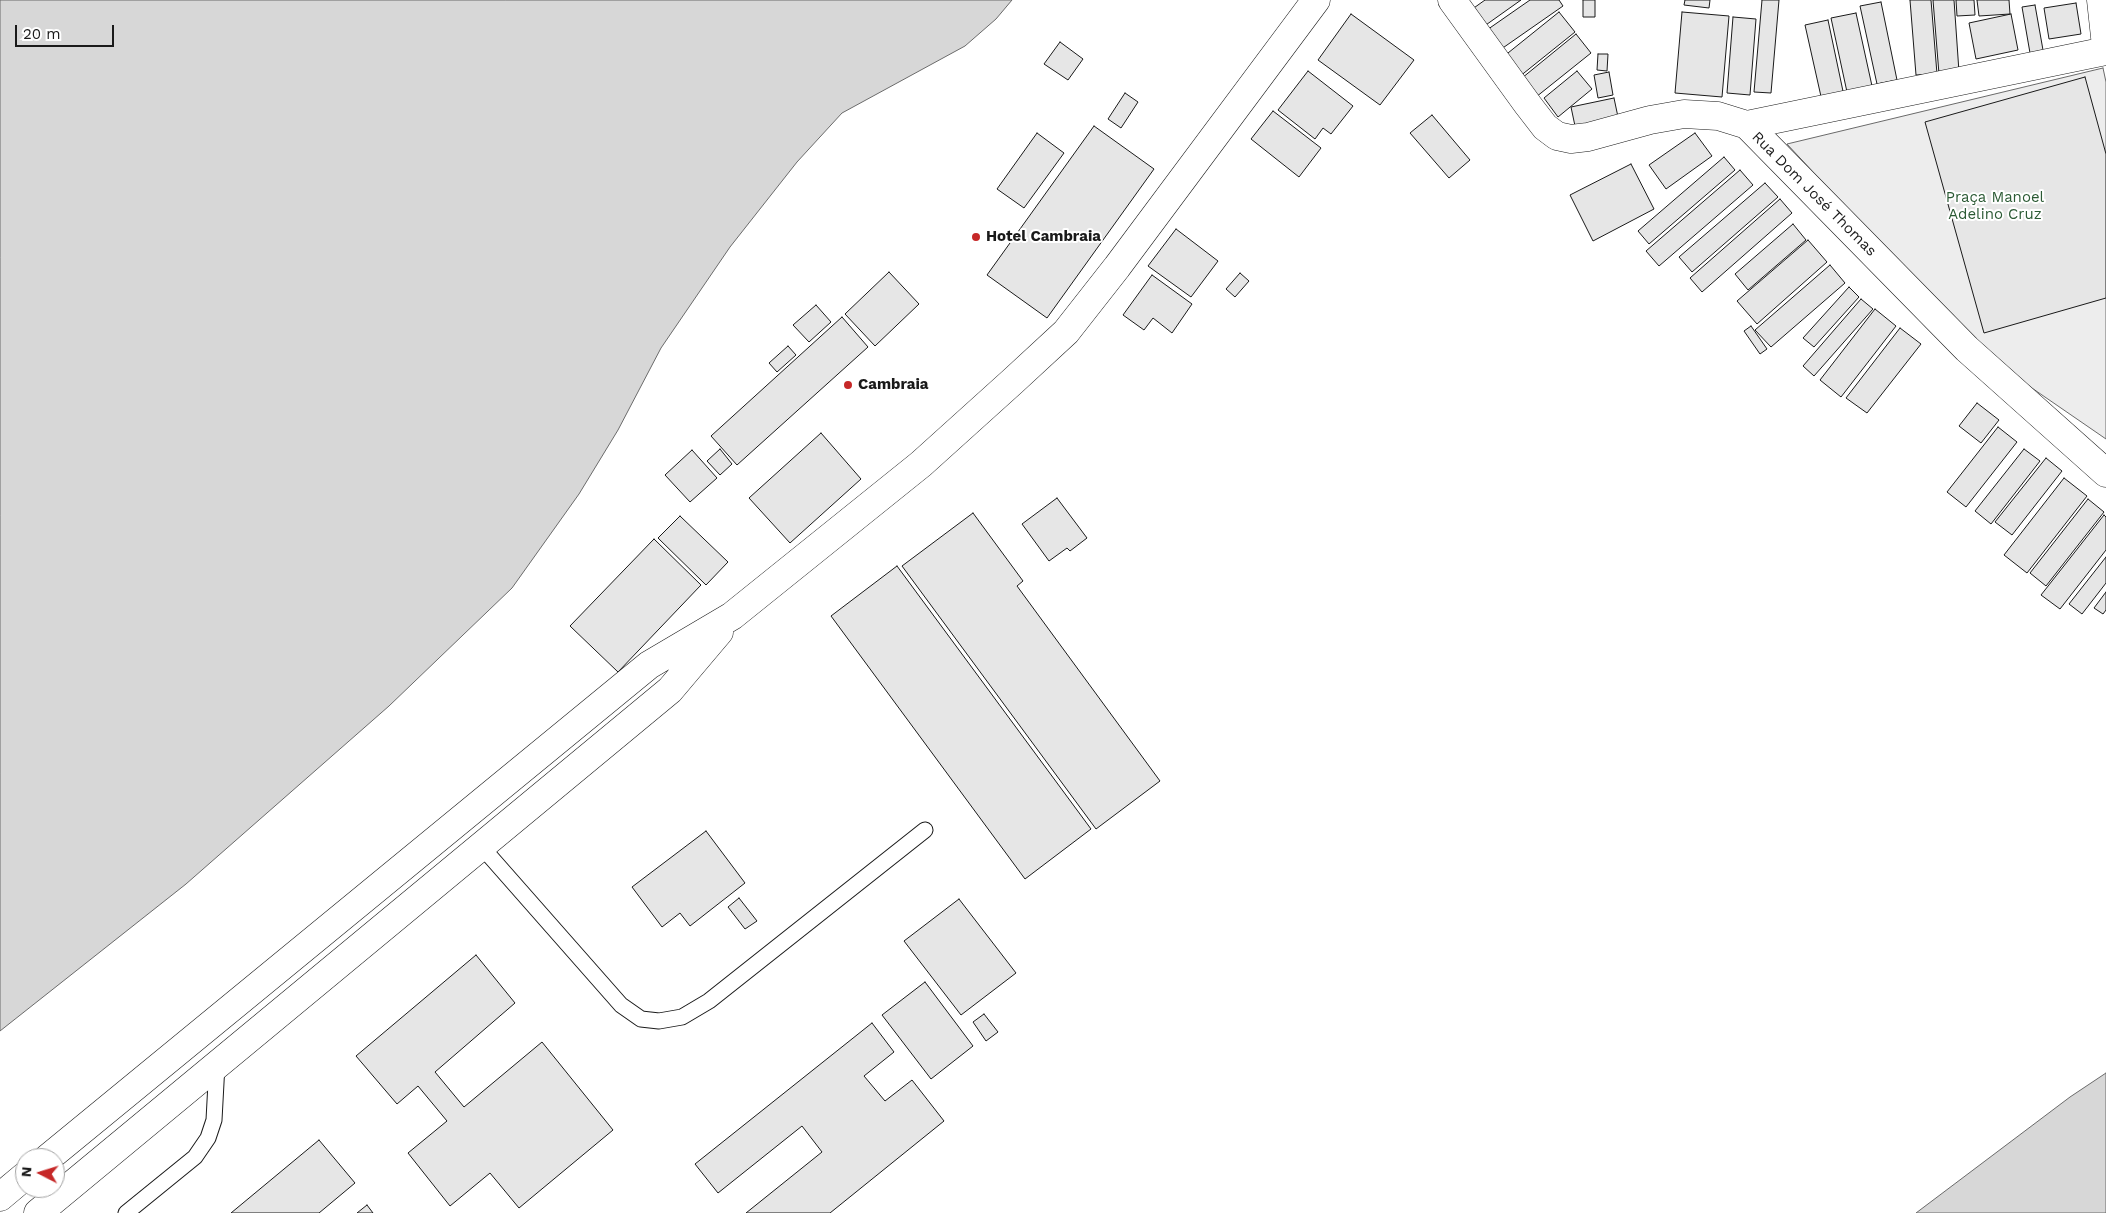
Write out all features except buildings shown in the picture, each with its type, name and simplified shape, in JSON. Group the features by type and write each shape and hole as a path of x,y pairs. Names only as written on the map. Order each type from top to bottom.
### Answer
{"main road":[{"path":"60,1148 649,665 732,616 921,464 1066,332 1123,259 1316,0"},
{"name":"Rua Dom José Thomas","path":"1452,0 1528,105 1545,127 1557,136 1571,140 1650,120 1684,114 1718,116 1746,125 1967,349 2106,473"},
{"path":"2101,0 2106,46"},
{"path":"1746,125 2106,51"},
{"path":"38,1213 670,690 732,616"},
{"path":"0,1197 15,1184"}],"lane":[{"path":"481,846 621,1005 641,1018 659,1021 682,1017 709,1001 925,830"},
{"path":"126,1213 195,1157 208,1138 214,1120 217,1064"}],"shaded area":[{"path":"0,0 1012,0 996,19 965,46 842,113 797,162 730,247 661,348 618,430 579,494 512,588 389,706 186,884 0,1031"},
{"name":"Praça Manoel Adelino Cruz","path":"2103,68 2106,82 2106,439 1981,353 1787,144"},
{"path":"2106,1073 2106,1213 1916,1213 2070,1097"}],"place":[{"name":"Hotel Cambraia","path":"976,237"},
{"name":"Cambraia","path":"848,385"}]}
